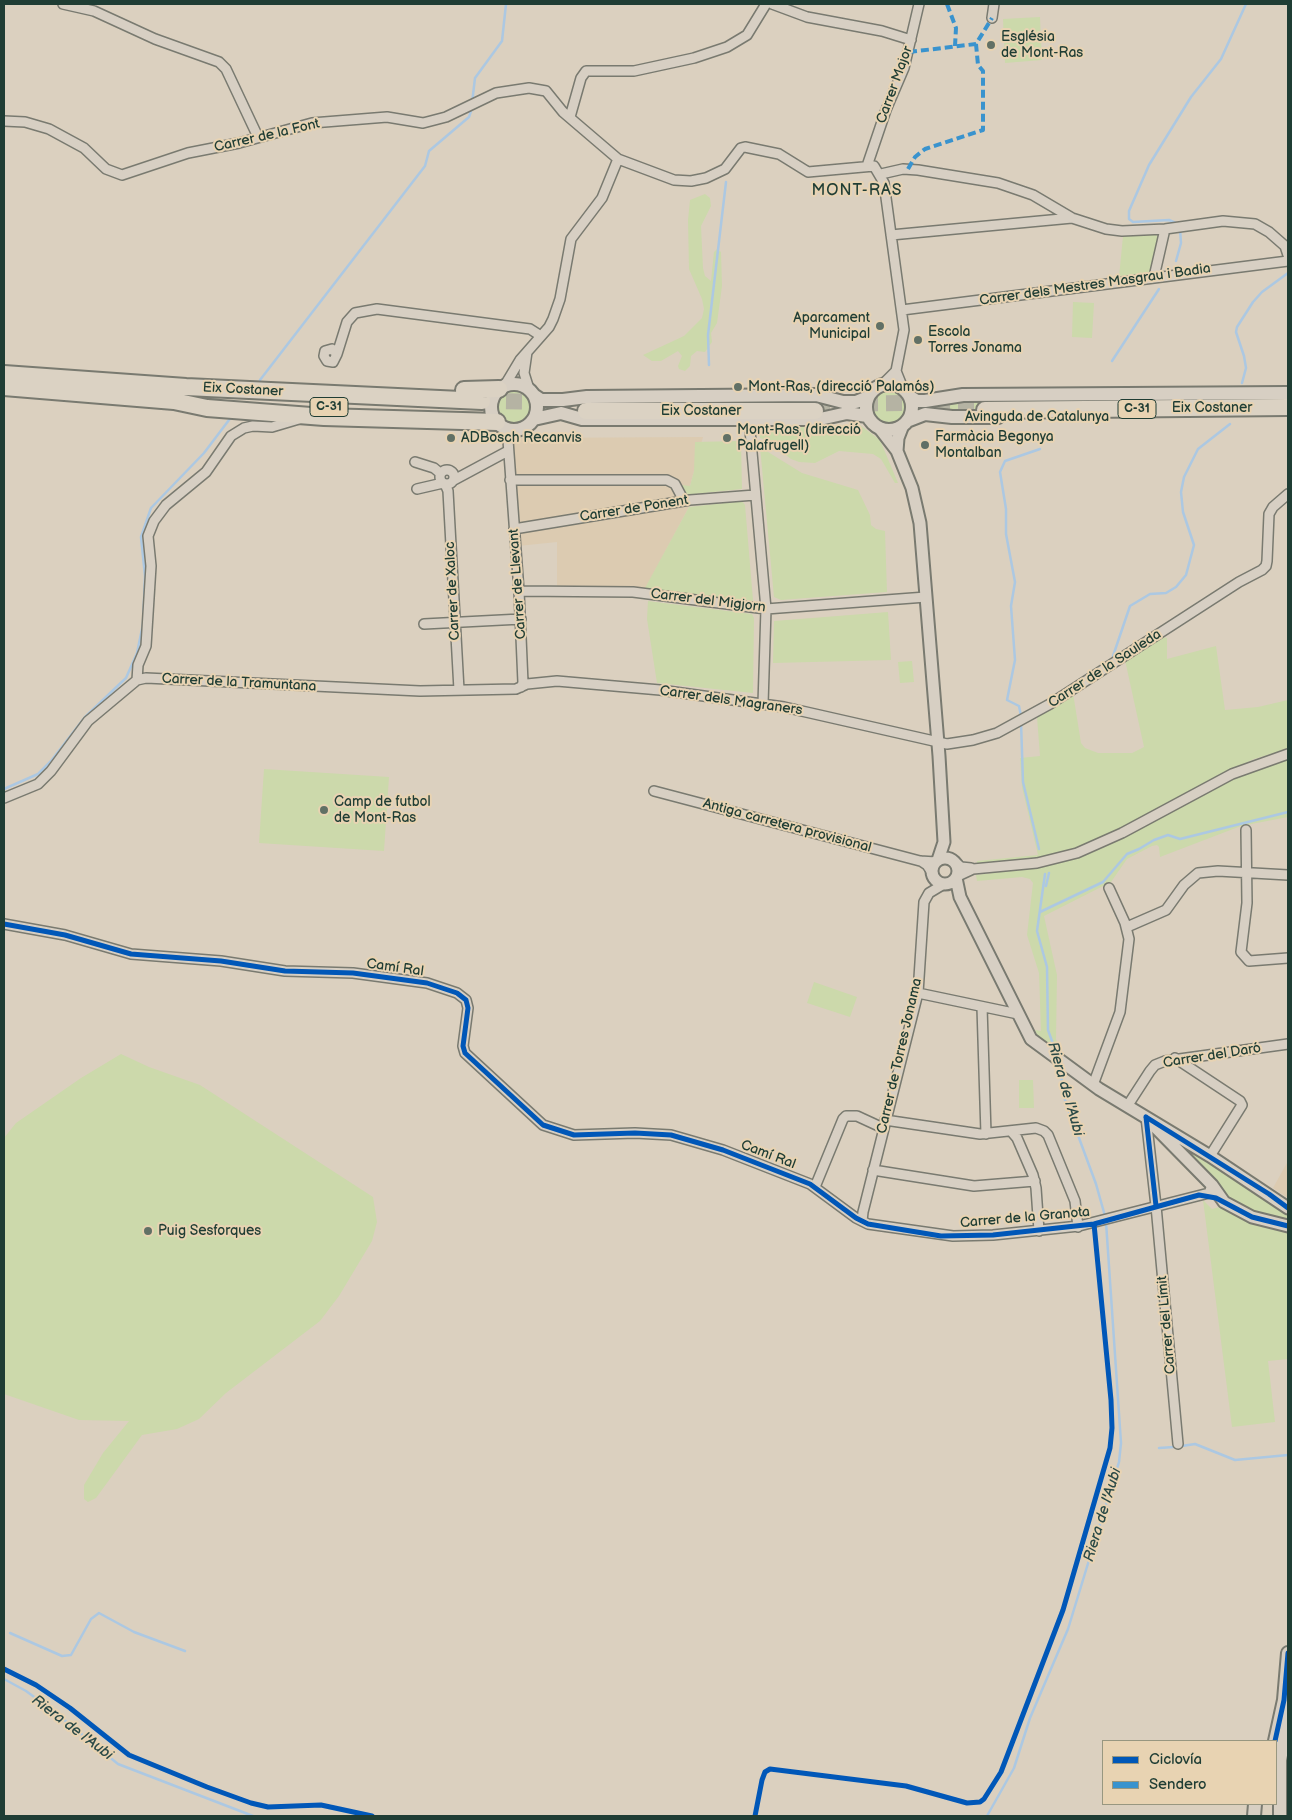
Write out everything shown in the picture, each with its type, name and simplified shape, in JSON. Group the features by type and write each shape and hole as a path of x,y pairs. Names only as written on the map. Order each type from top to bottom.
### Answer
{"highway":[{"name":"Eix Costaner","path":"4,374 186,387 498,422"},
{"path":"186,387 202,383 356,389 389,387 502,387"},
{"name":"C-31","path":"4,386 174,401"},
{"name":"Eix Costaner","path":"1288,399 986,406 1288,408"},
{"path":"174,401 207,408 324,417 498,422"},
{"name":"Eix Costaner","path":"174,401 498,422"},
{"name":"Eix Costaner","path":"586,407 814,407"}],"main road":[{"path":"532,393 537,406 534,419 526,427 498,422 491,408 493,398 502,387 518,384 532,393 541,400 587,397 816,395 843,402 856,402 868,397 882,385 892,385 907,394 912,409 905,423 892,430 880,429 867,416 847,413 820,419 582,419 560,414 534,419"},
{"name":"Avinguda de Catalunya","path":"907,394 917,401 925,401 963,395 1288,393"},
{"path":"867,416 866,406 868,397"},
{"name":"Avinguda de Catalunya","path":"905,423 919,415 933,414 968,418 1288,415"},
{"path":"1275,1740 1284,1700 1288,1653"},
{"path":"1283,1815 1280,1760 1288,1720"}],"street":[{"path":"63,4 94,11 155,39 219,62 226,69 258,137"},
{"path":"570,117 581,78 586,71 634,71 694,58 727,47 748,35 766,4"},
{"path":"772,4 807,17 882,31 911,40"},
{"name":"Carrer Major","path":"867,166 886,110 904,68 919,4"},
{"path":"992,18 994,4"},
{"name":"Carrer de la Font","path":"4,121 25,122 48,129 84,148 106,169 122,175 188,153 239,143 312,123 387,117 423,123 446,117 484,97 520,88 546,91 570,117 618,158 674,180 691,181 706,178 725,169 740,148 745,147 779,154 808,172 867,166"},
{"path":"502,387 520,360 549,327 558,305 571,239 602,198 618,158"},
{"path":"867,166 874,166 881,174 884,183 902,310 903,339 896,370 898,378 907,394"},
{"path":"881,174 903,169 969,177 1033,195 1072,218 1114,230 1173,227 1223,221 1255,224 1263,228 1285,246 1288,255"},
{"path":"1051,220 1056,209"},
{"path":"891,235 1072,218"},
{"path":"1154,277 1173,227"},
{"name":"Carrer dels Mestres Masgrau i Badia","path":"902,310 1288,261"},
{"path":"337,354 347,322 355,313 377,309 530,329 541,336"},
{"path":"527,352 524,373 532,393"},
{"path":"882,385 896,370"},
{"path":"4,798 38,784 51,771 88,721 138,680 138,665 146,646 151,566 148,536 154,521 166,505 206,472 231,436 244,428 253,426 272,427 301,418 324,417"},
{"name":"Carrer de Llevant","path":"498,422 508,451 521,619 523,682 521,687"},
{"path":"897,451 898,438 905,423"},
{"path":"880,429 897,451 912,488 917,508 938,741 944,842 958,868 945,879"},
{"path":"750,430 766,609 763,704"},
{"path":"416,489 467,474 508,451"},
{"path":"415,462 434,468 444,482"},
{"path":"444,482 444,470 467,474"},
{"path":"510,480 667,480 675,484 684,501"},
{"name":"Carrer de Xaloc","path":"444,482 455,623 458,690"},
{"name":"Carrer de la Sauleda","path":"938,741 947,744 973,740 989,736 1021,721 1262,570 1266,566 1267,561 1269,514 1273,506 1288,494"},
{"name":"Carrer de Ponent","path":"514,529 684,501 755,495"},
{"name":"Carrer del Migjorn","path":"519,591 633,592 766,609 926,597"},
{"path":"424,624 521,619"},
{"name":"Carrer de la Tramuntana","path":"138,680 146,678 381,691 516,689 521,687"},
{"name":"Carrer dels Magraners","path":"521,687 528,684 556,681 660,690 763,704 938,741"},
{"path":"945,879 973,869 1038,863 1077,853 1114,837 1232,774 1288,754"},
{"name":"Antiga carretera provisional","path":"654,791 920,861 937,861"},
{"path":"1246,830 1248,873 1241,952 1244,958 1249,960 1288,958"},
{"path":"944,842 937,861 945,879"},
{"path":"937,861 944,858 953,861 961,867 973,869"},
{"path":"920,861 945,879 960,898 1031,1039 1050,1055 1093,1085 1210,1156 1288,1208"},
{"path":"1127,927 1166,910 1184,885 1198,873 1218,871 1288,874"},
{"name":"Carrer de Torres Jonama","path":"862,1221 884,1124 918,993 924,902 945,879"},
{"path":"1093,1085 1120,1012 1129,939 1127,927 1109,888"},
{"name":"Camí Ral","path":"4,924 65,935 131,954 221,961 286,971 354,973 420,982 448,990 462,996 468,1008 463,1046 465,1053 543,1125 574,1135 634,1133 671,1135 755,1161 812,1186"},
{"path":"918,993 1018,1014"},
{"path":"982,1007 986,1134"},
{"name":"Carrer del Daró","path":"1128,1105 1155,1065 1175,1058 1288,1044"},
{"path":"1175,1058 1240,1101 1242,1105 1210,1156"},
{"path":"862,1221 812,1186 846,1116 856,1116 884,1124 986,1134 1036,1128 1044,1131 1048,1135 1075,1201 1078,1227"},
{"path":"1146,1117 1218,1193 1252,1216 1288,1226"},
{"name":"Carrer del Límit","path":"1146,1117 1178,1444"},
{"path":"1011,1131 1017,1138 1034,1181 1039,1231"},
{"path":"873,1170 974,1186 1034,1181"},
{"path":"1199,1196 1211,1191 1218,1193"},
{"path":"1199,1196 1210,1197 1218,1193"},
{"name":"Carrer de la Granota","path":"862,1221 868,1224 941,1236 993,1235 1078,1227 1199,1196"}],"shaded area":[{"path":"703,437 690,486 691,503 643,593 557,591 557,542 518,546 511,449 515,438"},
{"path":"1288,1161 1288,1198 1273,1188"}],"green space":[{"path":"1040,17 1042,60 1005,63 1003,19"},
{"path":"705,194 710,198 711,206 701,226 703,268 705,276 711,281 714,252 717,249 721,252 722,286 717,323 711,333 712,342 705,352 697,351 691,356 690,366 685,371 679,369 678,366 682,356 678,351 661,361 652,361 643,355 684,336 702,318 704,309 702,299 689,269 688,220 690,200"},
{"path":"1153,234 1161,237 1149,273 1119,277 1123,236"},
{"path":"1073,302 1094,303 1092,338 1072,337"},
{"path":"514,388 521,389 527,393 531,399 531,413 527,419 521,423 514,424 507,423 501,419 497,413 496,406 497,399 501,393 507,389"},
{"path":"888,389 895,390 901,394 905,400 905,414 901,420 895,424 888,425 881,424 875,420 871,414 870,407 871,400 875,394 881,390"},
{"path":"986,398 986,413 924,410 923,404"},
{"path":"860,425 880,440 898,483 895,483 881,459 873,454 839,451 815,463 799,462 791,459 768,441 760,438 759,428 760,426"},
{"path":"739,441 741,443 742,489 685,495 681,485 690,486 694,471 695,442"},
{"path":"760,447 802,473 858,490 870,515 871,525 876,529 885,531 887,592 781,600 774,597"},
{"path":"742,501 745,505 753,600 751,603 645,588 689,507"},
{"path":"648,601 752,614 754,618 753,693 657,683 647,619"},
{"path":"888,612 891,660 773,663 774,621"},
{"path":"1163,637 1167,638 1167,659 1216,646 1225,710 1258,707 1288,700 1288,749 1254,759 1229,771 1091,844 1047,857 977,864 977,861 1038,855 1022,787 1020,758 1040,756 1037,717 1073,693 1081,743 1085,748 1098,753 1132,753 1144,747 1125,660"},
{"path":"912,661 914,682 900,683 898,662"},
{"path":"1288,759 1288,817 1241,826 1160,857 1159,847 1157,845 1152,846 1127,859 1111,882 1044,916 1057,975 1056,1039 1061,1055 1049,1047 1037,1035 1035,1030 1041,1031 1039,973 1027,935 1033,883 1030,879 1022,877 977,881 976,875 1035,868 1081,857 1105,847 1233,779 1261,767"},
{"name":"Camp de futbol de Mont-Ras","path":"264,769 389,777 384,851 259,843"},
{"path":"814,982 857,997 850,1017 807,1003"},
{"path":"121,1054 149,1067 200,1085 373,1197 377,1222 372,1241 339,1296 320,1321 226,1393 199,1419 177,1429 142,1435 96,1498 88,1502 84,1499 84,1485 103,1453 129,1421 79,1420 4,1394 4,1138 16,1123 81,1078"},
{"path":"1019,1080 1033,1080 1034,1108 1019,1108"},
{"path":"1186,1149 1268,1198 1288,1214 1288,1222 1260,1216 1229,1199 1213,1177"},
{"path":"1203,1200 1212,1209 1223,1206 1250,1222 1276,1227 1288,1233 1288,1359 1268,1361 1275,1422 1232,1427"}],"waterway":[{"path":"472,103 475,78 502,41 506,4"},
{"path":"1178,224 1169,220 1133,222 1129,219 1129,211 1149,165 1191,97 1221,59 1246,4"},
{"path":"260,380 425,166 429,151 469,117 472,108"},
{"path":"709,365 708,335 726,182"},
{"path":"1176,261 1181,243 1180,229"},
{"path":"1242,383 1246,368 1236,332 1237,327 1253,302 1262,292 1288,273"},
{"path":"1112,361 1159,289"},
{"path":"4,789 38,774 51,761 85,717 126,678 137,653 143,624 145,576 141,537 151,508 204,453 232,416"},
{"path":"1113,656 1130,606 1150,594 1166,593 1176,587 1186,575 1194,545 1183,512 1181,492 1184,477 1198,449 1230,424"},
{"path":"1021,716 1019,706 1007,700 1015,660 1011,606 1015,582 1006,534 1006,509 1000,472 1005,461 1040,449"},
{"path":"1021,722 1023,782 1039,849"},
{"path":"1040,912 1103,882 1127,854 1154,840 1168,835 1180,839 1288,812"},
{"name":"Riera de l'Aubi","path":"1046,886 1049,873"},
{"name":"Riera de l'Aubi","path":"1045,874 1037,931 1047,967 1048,1030 1056,1052"},
{"name":"Riera de l'Aubi","path":"1059,1064 1065,1100 1096,1184 1105,1216"},
{"name":"Riera de l'Aubi","path":"987,1816 1014,1768 1030,1718 1068,1629 1119,1462 1121,1443 1106,1222"},
{"path":"1182,1446 1195,1444 1235,1460 1288,1455"},
{"path":"1159,1448 1174,1447"},
{"path":"10,1633 62,1656 71,1655 91,1619 99,1613 134,1632 185,1651"},
{"name":"Riera de l'Aubi","path":"4,1679 26,1691 52,1710 118,1764 253,1816"}],"tunnel":[{"path":"482,401 554,402"},
{"path":"814,404 987,402"}],"marked path":[{"path":"947,4 956,28 955,46"},
{"path":"909,52 976,44 992,18"},
{"path":"908,169 915,157 925,149 983,130 983,71 978,65 976,44"}],"cycle path":[{"path":"4,924 65,935 131,954 221,961 285,971 353,973 427,983 457,993 466,1000 468,1008 463,1046 465,1053 543,1125 574,1135 635,1133 671,1135 723,1150 810,1184 856,1218 868,1224 941,1236 993,1235 1094,1224 1199,1195 1216,1198 1252,1217 1288,1226"},
{"path":"1146,1117 1269,1194 1288,1208"},
{"path":"1146,1117 1156,1206"},
{"path":"755,1816 762,1780 765,1772 770,1769 906,1786 967,1803 980,1802 984,1799 1001,1772 1063,1610 1110,1448 1112,1428 1111,1400 1094,1224"},
{"path":"1275,1740 1284,1700 1288,1653"},
{"path":"4,1669 36,1685 70,1708 129,1755 207,1787 268,1807 321,1805 372,1816"}],"place":[{"name":"Església de Mont-Ras","path":"991,45"},
{"name":"Aparcament Municipal","path":"880,326"},
{"name":"Escola Torres Jonama","path":"918,340"},
{"name":"Mont-Ras, (direcció Palamós)","path":"738,387"},
{"name":"ADBosch Recanvis","path":"451,438"},
{"name":"Mont-Ras, (direcció Palafrugell)","path":"727,438"},
{"name":"Farmàcia Begonya Montalban","path":"925,445"},
{"name":"Camp de futbol de Mont-Ras","path":"324,810"},
{"name":"Puig Sesforques","path":"148,1231"}],"district":[{"name":"MONT-RAS","path":"857,191"}]}
